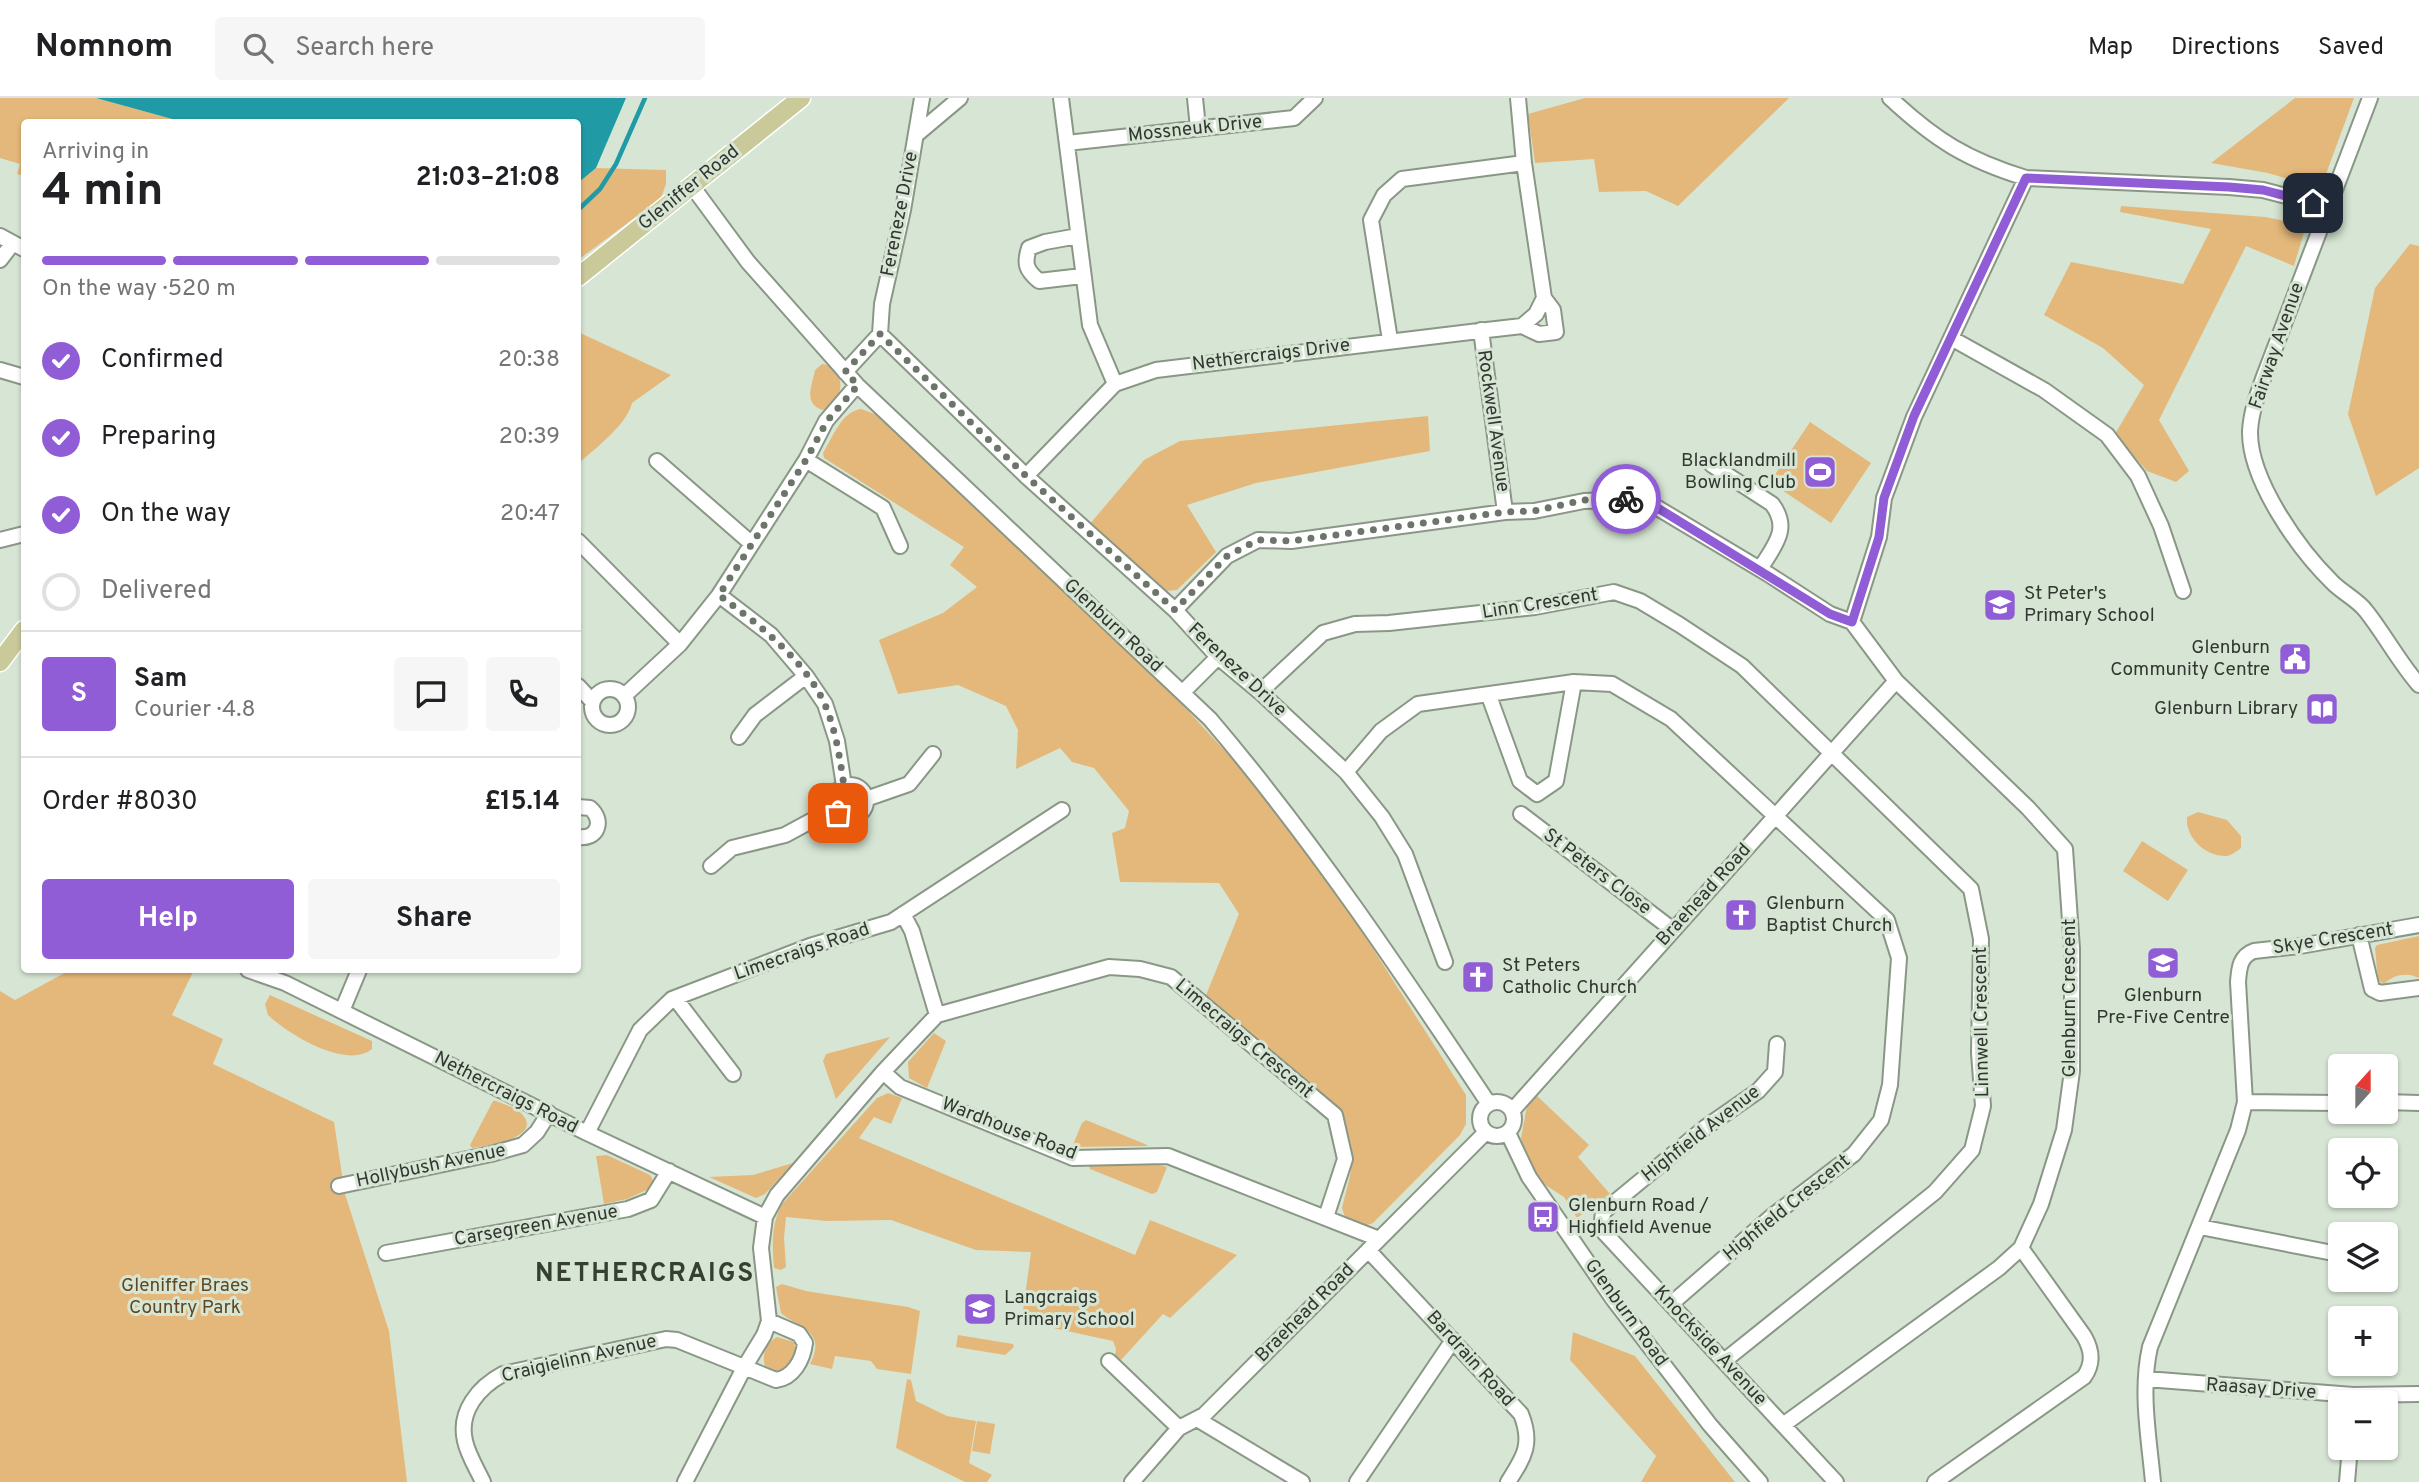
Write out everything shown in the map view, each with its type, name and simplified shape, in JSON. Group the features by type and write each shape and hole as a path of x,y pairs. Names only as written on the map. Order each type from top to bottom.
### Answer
{"main road":[{"name":"Gleniffer Road","path":"581,275 801,98"},
{"path":"0,662 21,634"}],"street":[{"name":"Fereneze Drive","path":"922,98 903,210 882,304 880,334 1026,476 1175,610 1219,657 1346,772 1382,817 1405,854 1445,962"},
{"name":"Fereneze Drive","path":"916,135 960,98"},
{"path":"1061,98 1090,325 1115,384"},
{"path":"1195,98 1198,128"},
{"name":"Mossneuk Drive","path":"1067,143 1294,118 1315,98"},
{"path":"1518,98 1524,163 1544,298 1536,314 1522,326"},
{"path":"1890,98 1926,131 1964,155 2026,178 2263,190 2328,207"},
{"name":"Fairway Avenue","path":"2370,98 2253,405 2250,432 2255,459 2272,504 2333,583 2365,608 2419,685"},
{"path":"1390,340 1371,220 1384,195 1402,179 1524,163"},
{"path":"1175,610 1227,556 1258,540 1291,541 1505,512 1534,511 1584,500 1632,499 1656,507 1830,614 1852,622 1879,537 1884,498 1914,416 2026,178"},
{"name":"Glenburn Road","path":"691,186 748,262 845,372 1210,719 1256,774 1367,922 1489,1104"},
{"path":"1078,236 1029,248 1025,260 1028,272 1039,281 1082,276"},
{"path":"0,260 13,242"},
{"name":"Nethercraigs Drive","path":"1026,476 1115,384 1156,370 1390,340 1522,326 1539,334 1556,332 1553,310 1544,298"},
{"name":"Rockwell Avenue","path":"1481,330 1505,512"},
{"path":"845,372 880,334"},
{"path":"1951,338 2044,390 2107,435 2138,476 2161,526 2183,591"},
{"path":"0,370 21,376"},
{"path":"624,696 680,644 719,595 806,460 827,421 858,385"},
{"path":"806,460 883,508 900,545"},
{"path":"657,461 752,544"},
{"path":"1713,465 1772,504 1779,513 1781,531 1760,569"},
{"path":"0,540 21,535"},
{"path":"581,544 680,644"},
{"name":"Linn Crescent","path":"1260,692 1323,633 1355,624 1389,624 1535,607 1614,592 1640,601 1742,666 1831,751"},
{"path":"719,595 771,635 806,676 825,705 837,741 844,786"},
{"name":"Glenburn Crescent","path":"1783,1425 1999,1268 2021,1248 2041,1204 2064,1130 2072,1071 2073,949 2065,849 2028,808 1896,681 1852,622"},
{"path":"1183,692 1219,657"},
{"path":"739,737 755,715 806,676"},
{"name":"Braehead Road","path":"1512,1111 1896,681"},
{"path":"1489,696 1520,781 1536,793 1556,781 1574,682"},
{"name":"Highfield Crescent","path":"1346,772 1381,732 1418,705 1574,682 1612,684 1671,719 1887,920 1899,958 1890,1085 1881,1121 1854,1154 1771,1217 1671,1304"},
{"path":"581,689 592,701"},
{"path":"615,689 624,696 628,705 626,715 614,725 601,723 593,714 592,701 598,692 615,689"},
{"name":"Linnwell Crescent","path":"1724,1361 1935,1192 1972,1150 1983,1106 1979,1052 1982,939 1971,889 1831,751"},
{"path":"866,799 909,784 933,754"},
{"path":"844,786 858,787 866,799 864,808 857,816 847,817 835,808 836,793 844,786"},
{"path":"581,807 590,808 598,816 599,822 596,832 581,841"},
{"path":"711,866 732,848 785,835 835,808"},
{"name":"Limecraigs Road","path":"587,1133 640,1030 675,998 810,946 891,922 1062,810"},
{"name":"St Peters Close","path":"1521,814 1673,930"},
{"path":"685,1482 769,1321 761,1248 765,1217 777,1195 883,1072 937,1015 912,931 903,915"},
{"name":"Skye Crescent","path":"2245,1102 2238,982 2241,962 2247,954 2419,925"},
{"path":"2360,935 2372,989 2380,993 2419,988"},
{"name":"Limecraigs Crescent","path":"937,1015 1110,967 1140,968 1171,977 1335,1115 1345,1159 1326,1217"},
{"name":"Nethercraigs Road","path":"256,973 285,984 587,1133 765,1217"},
{"path":"342,1012 358,973"},
{"path":"675,998 733,1074"},
{"name":"Highfield Avenue","path":"1603,1212 1706,1127 1758,1091 1774,1072 1777,1044"},
{"name":"Wardhouse Road","path":"883,1072 900,1087 1073,1158 1168,1156 1326,1217 1373,1245"},
{"path":"2153,1482 2147,1361 2153,1340 2238,1130 2245,1102 2328,1103"},
{"path":"2398,1102 2419,1103"},
{"path":"1502,1103 1512,1111 1514,1121 1508,1133 1494,1136 1486,1132 1480,1119 1484,1108 1489,1104 1502,1103"},
{"name":"Hollybush Avenue","path":"339,1185 523,1145 537,1132 549,1113"},
{"name":"Braehead Road","path":"1132,1482 1180,1428 1204,1415 1486,1132"},
{"name":"Glenburn Road","path":"1508,1133 1529,1177 1613,1299 1710,1425 1760,1482"},
{"name":"Carsegreen Avenue","path":"386,1253 628,1209 651,1200 669,1171"},
{"name":"Knockside Avenue","path":"1603,1212 1601,1228 1783,1425 1830,1480"},
{"path":"2200,1227 2328,1252"},
{"name":"Bardrain Road","path":"1373,1245 1453,1340 1521,1414 1527,1429 1527,1446 1523,1459 1508,1482"},
{"path":"1935,1482 2084,1377 2091,1364 2091,1350 2084,1336 2021,1248"},
{"name":"Craigielinn Avenue","path":"483,1482 465,1443 463,1429 474,1396 487,1383 503,1374 666,1339 677,1340 776,1381 784,1380 800,1360 805,1343 799,1334 769,1321"},
{"path":"1357,1482 1453,1340"},
{"path":"1109,1361 1180,1428"},
{"name":"Raasay Drive","path":"2146,1379 2328,1397"},
{"name":"Raasay Drive","path":"2398,1396 2419,1394"},
{"path":"1197,1419 1302,1482"},
{"path":"2347,1482 2349,1460"}],"green space":[{"path":"0,98 96,98 172,119 21,119 21,175 17,174 20,164 0,158"},
{"path":"1585,98 1789,98 1678,206 1646,191 1599,192 1594,159 1535,163 1528,114"},
{"path":"2295,98 2354,98 2326,174 2311,182 2302,183 2268,173 2211,163"},
{"path":"596,168 666,170 666,184 661,198 581,258 581,180"},
{"path":"2121,206 2265,217 2296,223 2304,232 2294,266 2246,246 2159,420 2189,471 2176,482 2147,471 2115,434 2144,385 2103,348 2044,315 2071,262 2183,284 2211,229 2120,212"},
{"path":"2410,244 2419,246 2419,468 2376,496 2348,414 2375,288"},
{"path":"581,333 671,375 632,403 624,420 581,461"},
{"path":"822,364 836,371 840,386 835,401 822,410 812,403 810,393 815,370"},
{"path":"861,409 878,415 1149,668 1235,762 1291,830 1347,908 1466,1095 1466,1124 1460,1135 1373,1223 1361,1227 1349,1220 1343,1212 1351,1172 1352,1150 1346,1128 1339,1116 1206,995 1239,914 1219,883 1120,882 1112,833 1125,828 1129,811 1094,768 1072,762 1060,748 1016,769 1018,730 1006,706 958,685 898,694 879,640 943,613 977,587 950,565 964,547 824,458 823,453 843,420"},
{"path":"1428,416 1430,451 1256,483 1187,505 1216,552 1177,590 1165,591 1089,525 1144,460 1180,441"},
{"name":"Blacklandmill Bowling Club","path":"1810,422 1871,463 1831,523 1770,482"},
{"path":"2198,812 2227,820 2241,836 2241,848 2229,855 2219,855 2198,844 2189,832 2187,817"},
{"path":"2142,841 2188,870 2168,901 2123,871"},
{"path":"2419,936 2419,978 2401,975 2384,984 2378,980 2377,945"},
{"name":"Gleniffer Braes Country Park","path":"64,973 193,973 172,1015 223,1039 213,1064 334,1122 345,1194 389,1331 407,1482 0,1482 0,991 15,1000"},
{"path":"270,995 372,1041 372,1049 361,1054 348,1055 303,1040 268,1015 265,1004"},
{"path":"934,1033 946,1041 927,1088 909,1078 908,1062"},
{"path":"890,1037 836,1099 823,1061 826,1054"},
{"path":"888,1093 902,1098 891,1124 874,1117 859,1138 1135,1255 1150,1220 1237,1255 1170,1318 1163,1314 1121,1360 1115,1356 1113,1341 1030,1323 1022,1318 1031,1252 976,1250 891,1220 827,1221 786,1217 786,1267 781,1270 774,1268 774,1226 783,1203 877,1098"},
{"path":"1535,1094 1589,1145 1578,1157 1610,1194 1577,1218 1564,1197 1536,1179 1526,1158 1521,1138 1529,1095"},
{"path":"493,1101 510,1106 522,1114 527,1122 525,1129 510,1139 472,1148 470,1145"},
{"path":"1086,1120 1148,1146 1072,1147 1082,1123"},
{"path":"607,1155 650,1175 654,1182 651,1188 627,1199 604,1204 596,1156"},
{"path":"793,1163 765,1194 756,1198 709,1177 753,1175"},
{"path":"1089,1166 1167,1167 1157,1192 1152,1194 1090,1169"},
{"path":"782,1284 806,1291 920,1311 911,1374 877,1369 871,1361 835,1356 832,1369 810,1364 814,1353 813,1338 803,1327 781,1313 776,1287"},
{"path":"1573,1332 1635,1356 1735,1482 1641,1482 1656,1456 1570,1360"},
{"path":"958,1335 1013,1344 1014,1347 1005,1355 956,1347"},
{"path":"777,1337 794,1342 796,1352 784,1371 777,1374 765,1366 764,1353"},
{"path":"907,1379 911,1380 916,1401 947,1416 976,1421 969,1463 992,1475 987,1482 965,1482 896,1448"},
{"path":"977,1421 995,1424 990,1454 972,1451"}],"water":[{"path":"96,98 626,98 596,168 581,180 581,119 172,119"}],"waterway":[{"path":"581,207 600,189 616,164 645,98"}],"way so far":[{"path":"838,813 834,798 844,786 837,741 825,705 806,676 771,635 719,595 806,460 827,421 858,385 845,372 880,334 1026,476 1175,610 1227,556 1258,540 1291,541 1505,512 1534,511 1584,500 1626,499"}],"place":[{"name":"Blacklandmill Bowling Club","path":"1820,472"},
{"name":"St Peter's Primary School","path":"2000,605"},
{"name":"Glenburn Community Centre","path":"2295,659"},
{"name":"Glenburn Library","path":"2322,709"},
{"name":"Glenburn Baptist Church","path":"1741,915"},
{"name":"Glenburn Pre-Five Centre","path":"2163,963"},
{"name":"St Peters Catholic Church","path":"1478,977"},
{"name":"Glenburn Road / Highfield Avenue","path":"1543,1217"},
{"name":"Langcraigs Primary School","path":"980,1309"}],"district":[{"name":"NETHERCRAIGS","path":"645,1274"}],"route":[{"path":"1626,499 1656,507 1830,614 1852,622 1879,537 1884,498 1914,416 2026,178 2229,187 2263,190 2313,203"}]}
